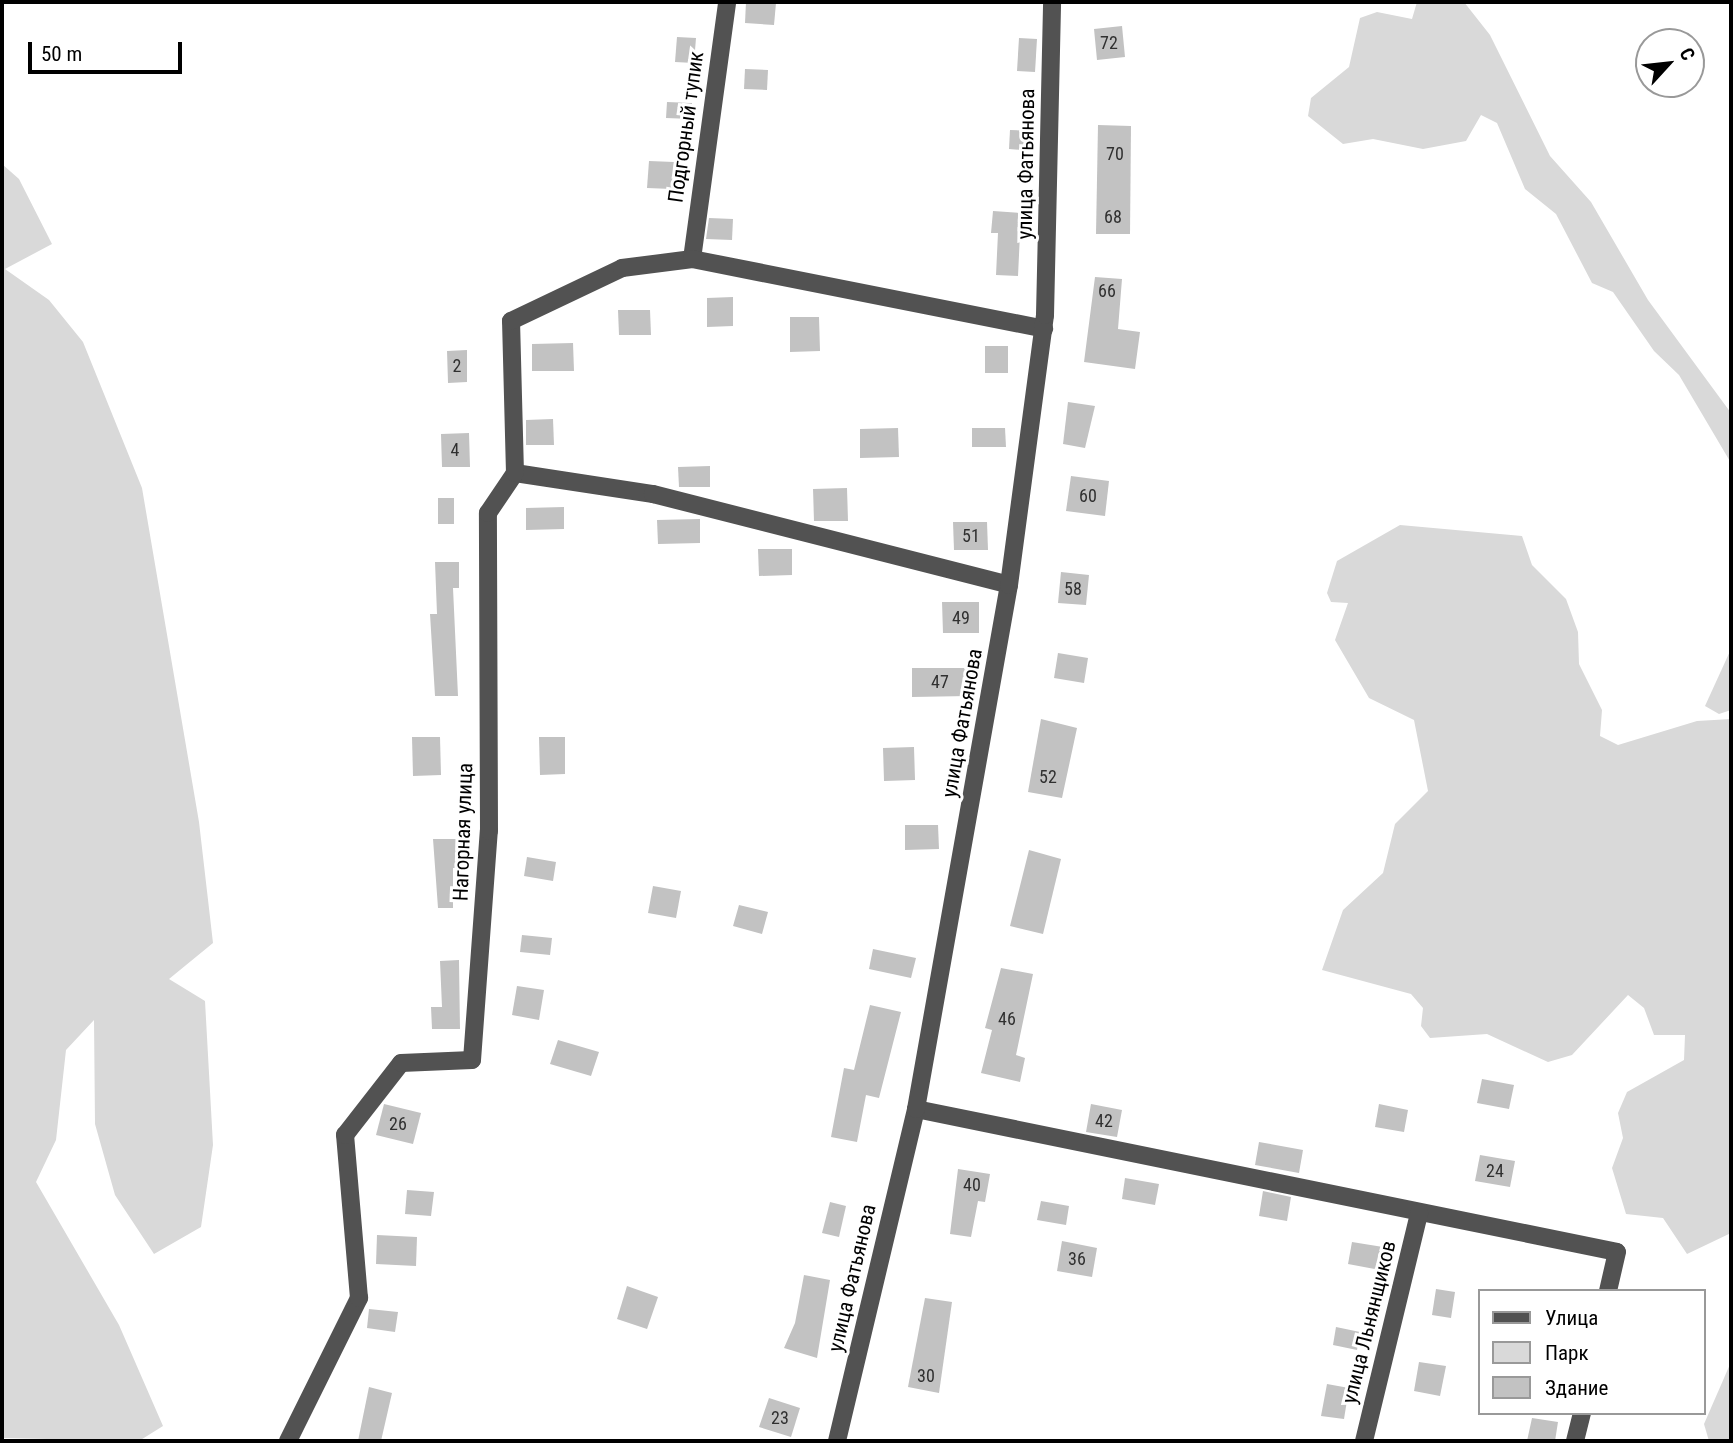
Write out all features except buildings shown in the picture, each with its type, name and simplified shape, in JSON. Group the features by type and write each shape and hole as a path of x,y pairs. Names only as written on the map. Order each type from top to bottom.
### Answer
{"street":[{"name":"Подгорный тупик","path":"692,259 727,2"},
{"name":"улица Фатьянова","path":"837,1441 916,1109 1009,585 1044,329 1052,2"},
{"path":"1009,585 653,494 515,473 511,321 622,268 692,259 1044,329"},
{"name":"Нагорная улица","path":"288,1441 359,1298 345,1135 401,1063 472,1060 489,831 488,513 515,473"},
{"path":"916,1109 1617,1252 1608,1289"},
{"name":"улица Льнянщиков","path":"1364,1441 1419,1213"},
{"path":"1575,1441 1581,1415"}],"green space":[{"path":"1417,2 1464,2 1490,35 1550,156 1591,202 1648,300 1731,413 1731,463 1679,375 1654,351 1613,292 1592,283 1556,214 1525,189 1497,123 1481,115 1466,141 1423,149 1373,139 1343,144 1308,116 1311,98 1349,67 1360,18 1377,12 1412,19"},
{"path":"2,164 19,179 52,244 5,269 49,300 83,342 142,488 199,822 213,943 169,979 205,1001 213,1145 201,1227 154,1254 115,1195 95,1124 94,1020 66,1050 56,1140 36,1182 119,1325 163,1426 139,1441 2,1438"},
{"path":"1400,525 1522,536 1532,565 1566,599 1578,632 1579,664 1602,710 1600,736 1618,745 1697,721 1731,719 1731,1233 1687,1254 1663,1218 1626,1214 1612,1168 1623,1138 1618,1113 1627,1092 1684,1060 1685,1035 1654,1035 1644,1008 1628,995 1572,1055 1548,1062 1487,1034 1430,1038 1421,1026 1423,1008 1411,994 1322,970 1343,910 1383,873 1395,824 1428,791 1414,720 1369,698 1335,640 1348,603 1331,602 1327,593 1337,561"},
{"path":"1731,649 1731,710 1719,714 1705,706"},
{"path":"1731,1362 1731,1441 1709,1441 1704,1424"}]}
